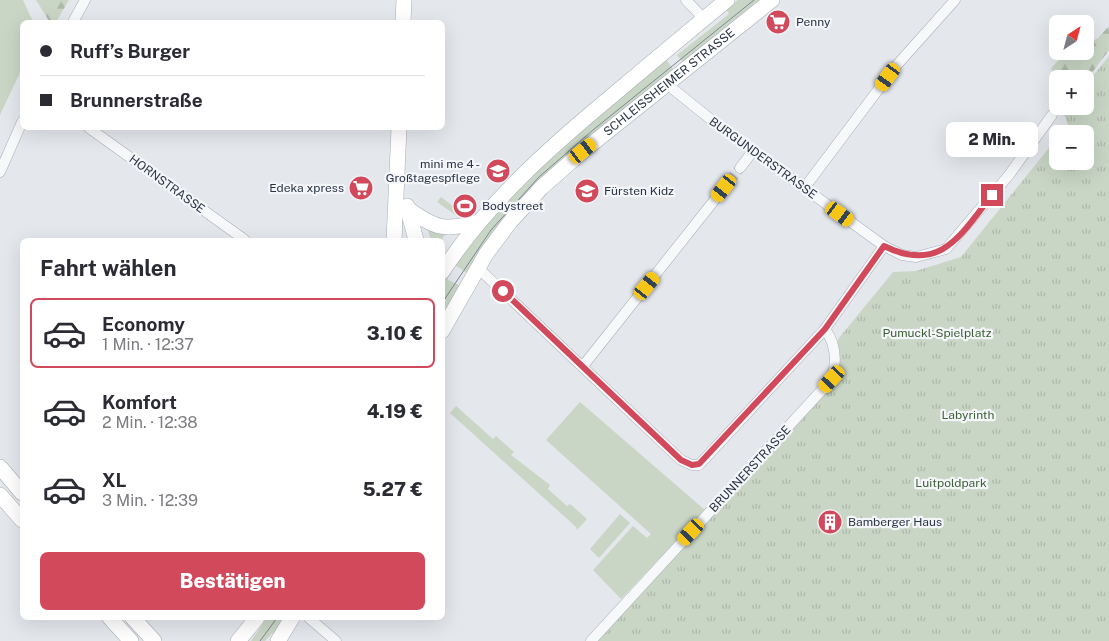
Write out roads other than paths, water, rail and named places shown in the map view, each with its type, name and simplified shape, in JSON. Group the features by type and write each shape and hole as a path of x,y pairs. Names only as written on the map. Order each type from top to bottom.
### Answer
{"main road":[{"path":"403,20 404,0"},
{"name":"SCHLEISSHEIMER STRASSE","path":"445,268 479,222 539,158 727,0"},
{"name":"SCHLEISSHEIMER STRASSE","path":"445,326 477,267 510,222 561,169 772,0"},
{"path":"394,238 400,130"},
{"path":"398,175 415,238"},
{"path":"407,208 430,224 444,228 460,227 479,222"},
{"path":"0,467 20,491"},
{"path":"0,495 20,518"},
{"path":"112,620 131,641"},
{"path":"135,620 154,641"},
{"path":"238,641 255,620"},
{"path":"278,641 291,620"}],"street":[{"path":"74,20 85,0"},
{"path":"686,0 704,19"},
{"path":"804,187 896,66 955,0"},
{"name":"BURGUNDERSTRASSE","path":"668,85 753,152 884,246"},
{"path":"477,267 681,460 692,465 704,461 825,329 884,246 902,255 916,257 946,249 1009,176 1052,115"},
{"path":"0,172 20,127"},
{"name":"HORNSTRASSE","path":"91,130 242,238"},
{"path":"740,168 753,152"},
{"path":"583,366 728,183"},
{"name":"BRUNNERSTRASSE","path":"591,641 832,379 835,366 834,349 831,337 825,329"},
{"path":"311,620 336,641"}],"tunnel":[{"path":"728,183 740,168"}],"tram line":[{"path":"445,299 491,230 539,177 593,130 754,0"},
{"path":"260,641 276,620"}],"place":[{"name":"Penny","path":"778,22"},
{"name":"mini me 4 - Großtagespflege","path":"498,171"},
{"name":"Edeka xpress","path":"361,188"},
{"name":"Fürsten Kidz","path":"587,191"},
{"name":"Bodystreet","path":"465,206"},
{"name":"Bamberger Haus","path":"830,522"}],"park label":[{"name":"Pumuckl-Spielplatz","path":"937,333"},
{"name":"Labyrinth","path":"968,415"},
{"name":"Luitpoldpark","path":"951,483"}]}
